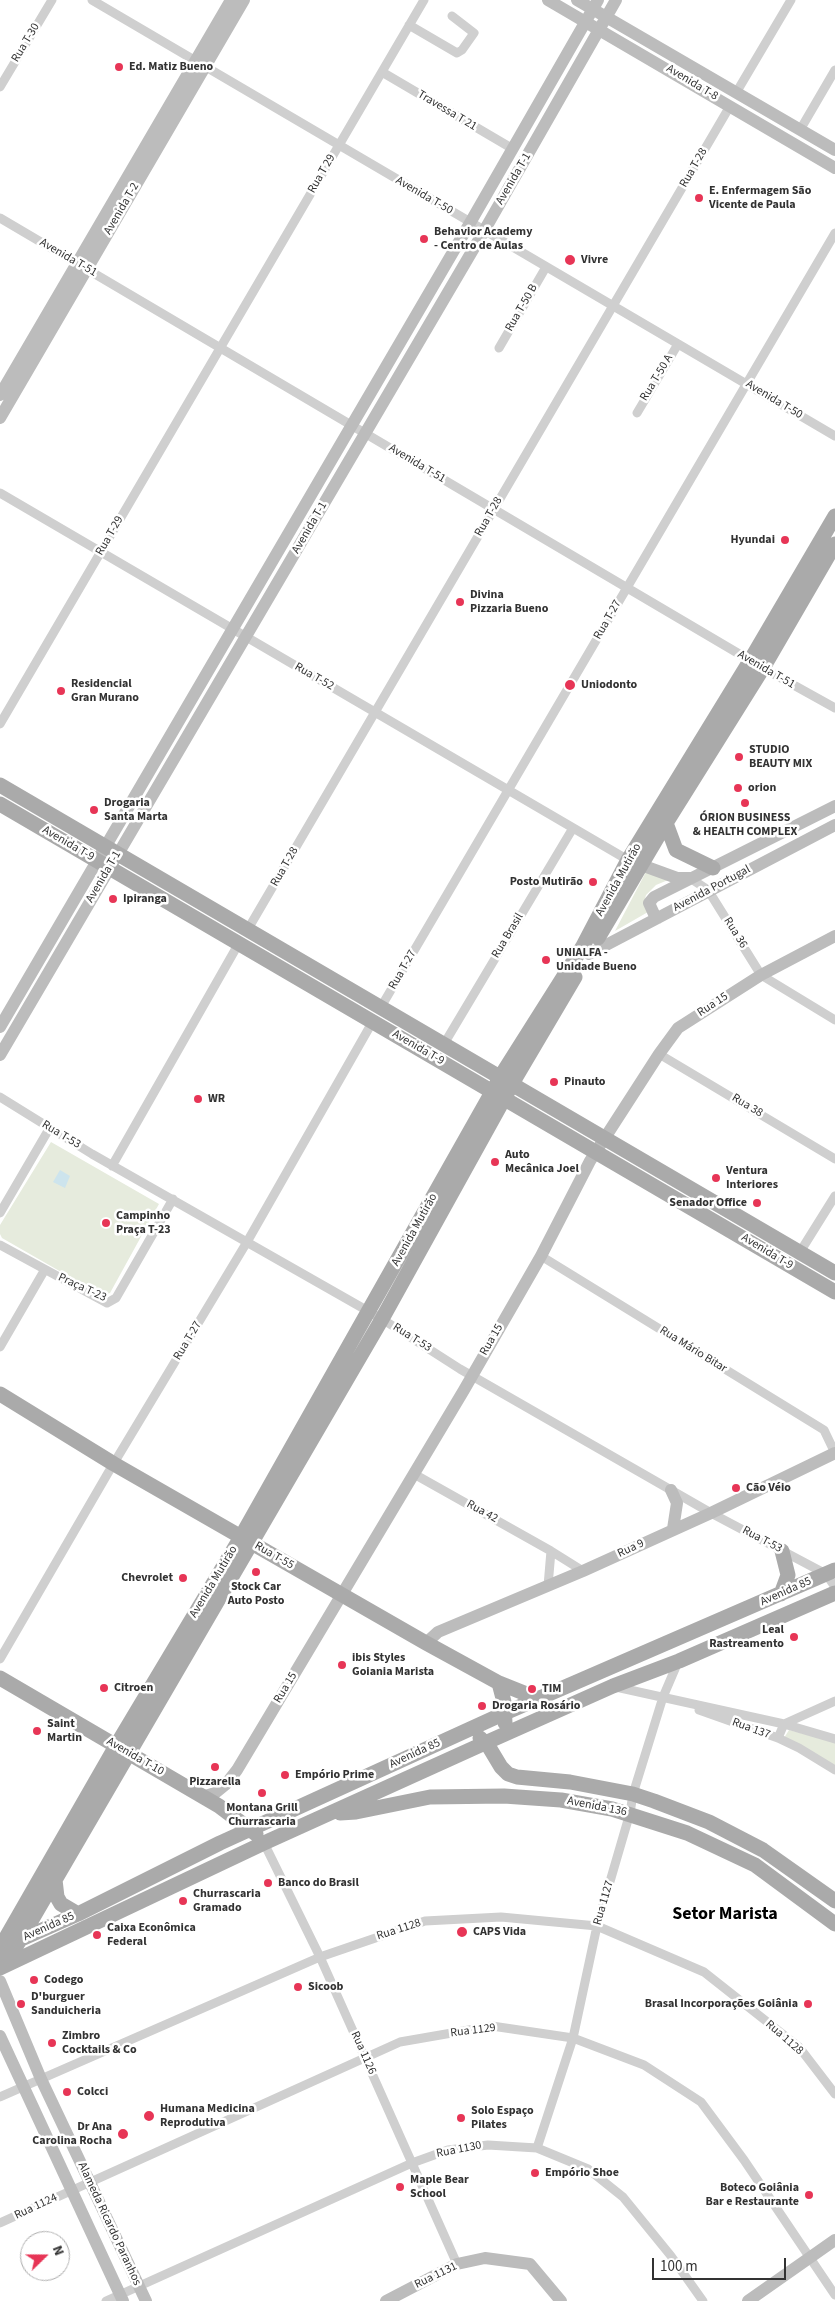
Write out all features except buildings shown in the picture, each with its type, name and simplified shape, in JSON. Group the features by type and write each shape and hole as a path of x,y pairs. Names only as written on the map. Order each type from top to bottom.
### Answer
{"main road":[{"name":"Avenida T-2","path":"200,64 231,0"},
{"name":"Avenida T-2","path":"0,418 82,266 200,64 244,0"},
{"name":"Avenida T-8","path":"548,0 835,168"},
{"name":"Avenida T-8","path":"577,0 596,5 606,17 835,150"},
{"name":"Avenida T-1","path":"0,1027 246,637 484,231 616,0"},
{"name":"Avenida T-1","path":"112,850 233,629 596,5"},
{"name":"Avenida T-2","path":"0,395 82,266"},
{"name":"Avenida Mutirão","path":"503,1089 589,954 634,863 666,823 756,665 835,516"},
{"name":"Avenida Mutirão","path":"0,1948 122,1750 246,1540 376,1315 584,946 756,665 835,544"},
{"name":"Avenida T-9","path":"0,785 444,1044 503,1089"},
{"name":"Avenida T-9","path":"0,804 373,1021 503,1089 835,1273"},
{"name":"Avenida Portugal","path":"658,918 654,914 650,903 654,897 835,806"},
{"path":"666,823 676,850 713,868"},
{"name":"Avenida Portugal","path":"589,954 835,824"},
{"name":"Rua 36","path":"634,863 677,878 690,878"},
{"name":"Avenida T-1","path":"0,1054 103,864"},
{"name":"Rua 15","path":"202,1797 215,1793 226,1784 237,1770 414,1474 541,1256 601,1144 678,1028 761,975 835,936"},
{"name":"Avenida T-9","path":"601,1144 835,1292"},
{"name":"Rua T-55","path":"0,1394 114,1464 426,1643 499,1683 539,1699"},
{"name":"Rua 9","path":"426,1643 438,1632 583,1571 711,1513 835,1453"},
{"path":"671,1490 677,1503 673,1529"},
{"path":"781,1594 788,1575 782,1551"},
{"name":"Avenida 85","path":"0,1948 78,1914 220,1843 505,1713 830,1572"},
{"name":"Avenida 85","path":"0,1968 264,1843 485,1743 613,1686 679,1661 835,1593"},
{"name":"Avenida T-10","path":"0,1678 219,1806 252,1829 264,1843"},
{"path":"499,1683 505,1713 501,1767"},
{"path":"470,1729 485,1743 501,1767"},
{"name":"Avenida Mutirão","path":"20,1940 55,1880 122,1750"},
{"name":"Avenida 136","path":"501,1767 504,1771 517,1777 570,1782 633,1794 708,1822 763,1850 835,1901"},
{"name":"Avenida 136","path":"332,1813 356,1812 430,1797 504,1796 561,1800 630,1813 687,1833 755,1865 835,1924"},
{"path":"219,1806 227,1826 227,1833 220,1843"},
{"path":"55,1880 57,1897 68,1909 78,1914"},
{"path":"0,1957 13,1951 20,1940"},
{"name":"Alameda Ricardo Paranhos","path":"0,1981 41,2079 146,2301"},
{"name":"Alameda Ricardo Paranhos","path":"0,2036 122,2298"},
{"path":"748,2301 835,2240"},
{"name":"Rua 1131","path":"386,2301 457,2264 485,2258 530,2264 561,2301"}],"street":[{"name":"Rua T-30","path":"0,87 52,0"},
{"name":"Avenida T-50","path":"92,0 835,436"},
{"name":"Rua T 29","path":"220,348 424,0"},
{"path":"736,93 791,0"},
{"path":"409,25 457,53 462,50 474,32 452,16"},
{"path":"800,130 835,70"},
{"name":"Travessa T 21","path":"382,72 513,149"},
{"name":"Rua T-28","path":"248,929 730,106"},
{"name":"Avenida T-51","path":"0,218 756,665 835,708"},
{"name":"Rua T-27","path":"380,1007 835,233"},
{"name":"Rua T-50 B","path":"499,348 546,267"},
{"name":"Rua T-50 A","path":"637,413 678,344"},
{"name":"Rua T-29","path":"0,724 220,348"},
{"name":"Rua T-52","path":"0,493 634,863"},
{"name":"Rua Brasil","path":"444,1044 573,828"},
{"name":"Rua 36","path":"690,878 708,890 761,975 835,1020"},
{"path":"112,1166 239,944"},
{"name":"Rua T-27","path":"0,1659 247,1242 373,1021"},
{"name":"Rua 38","path":"659,1054 835,1159"},
{"name":"Rua T-53","path":"0,1098 112,1166 376,1315 471,1375 711,1513 782,1551 830,1572"},
{"path":"0,1213 49,1129"},
{"path":"800,1252 835,1196"},
{"name":"Praça T-23","path":"0,1245 44,1271 108,1303 116,1298 172,1199"},
{"name":"Rua Mário Bitar","path":"541,1256 824,1430 835,1453"},
{"path":"0,1347 44,1271"},
{"name":"Rua 42","path":"414,1474 551,1550 583,1571"},
{"path":"548,1586 551,1550"},
{"path":"830,1572 835,1587"},
{"name":"Rua 1127","path":"537,2148 573,2038 597,1926 630,1813 633,1794 663,1697 679,1661"},
{"name":"Rua 137","path":"613,1686 784,1724 835,1739"},
{"name":"Rua 137","path":"663,1697 778,1738 799,1748 835,1770"},
{"path":"778,1738 784,1724 835,1701"},
{"name":"Rua 1126","path":"264,1843 320,1957 457,2264"},
{"name":"Rua 1128","path":"0,2097 320,1957 425,1921 501,1917 597,1926 704,1972 799,2048 835,2094"},
{"name":"Rua 1129","path":"71,2191 400,2042 492,2026 573,2038 644,2065 701,2102 744,2160 808,2258 835,2295"},
{"name":"Rua 1130","path":"106,2301 122,2298 139,2286 412,2163 448,2150 488,2145 537,2148 588,2168 623,2197 671,2256 703,2301"},
{"name":"Rua 1124","path":"0,2223 71,2191"}],"shaded area":[{"path":"647,870 673,878 656,885 646,895 644,902 648,912 615,931"},
{"path":"51,1142 159,1204 110,1293 103,1296 2,1238 0,1234 0,1225"},
{"path":"789,1730 835,1742 835,1767 784,1738"}],"water":[{"path":"60,1170 70,1176 65,1188 53,1182"}],"place":[{"name":"Ed. Matiz Bueno","path":"119,67"},
{"name":"E. Enfermagem São Vicente de Paula","path":"699,198"},
{"name":"Behavior Academy - Centro de Aulas","path":"424,239"},
{"name":"Vivre","path":"570,260"},
{"name":"Hyundai","path":"785,540"},
{"name":"Divina Pizzaria Bueno","path":"460,602"},
{"name":"Uniodonto","path":"570,685"},
{"name":"Residencial Gran Murano","path":"61,691"},
{"name":"STUDIO BEAUTY MIX","path":"739,757"},
{"name":"orion","path":"738,788"},
{"name":"ÓRION BUSINESS & HEALTH COMPLEX","path":"745,803"},
{"name":"Drogaria Santa Marta","path":"94,810"},
{"name":"Posto Mutirão","path":"593,882"},
{"name":"Ipiranga","path":"113,899"},
{"name":"UNIALFA - Unidade Bueno","path":"546,960"},
{"name":"Pinauto","path":"554,1082"},
{"name":"WR","path":"198,1099"},
{"name":"Auto Mecânica Joel","path":"495,1162"},
{"name":"Ventura Interiores","path":"716,1178"},
{"name":"Senador Office","path":"757,1203"},
{"name":"Campinho Praça T-23","path":"106,1223"},
{"name":"Cão Véio","path":"736,1488"},
{"name":"Stock Car Auto Posto","path":"256,1572"},
{"name":"Chevrolet","path":"183,1578"},
{"name":"Leal Rastreamento","path":"794,1637"},
{"name":"ibis Styles Goiania Marista","path":"342,1665"},
{"name":"Citroen","path":"104,1688"},
{"name":"TIM","path":"532,1689"},
{"name":"Drogaria Rosário","path":"482,1706"},
{"name":"Saint Martin","path":"37,1731"},
{"name":"Pizzarella","path":"215,1767"},
{"name":"Empório Prime","path":"285,1775"},
{"name":"Montana Grill Churrascaria","path":"262,1793"},
{"name":"Banco do Brasil","path":"268,1883"},
{"name":"Churrascaria Gramado","path":"183,1901"},
{"name":"CAPS Vida","path":"462,1932"},
{"name":"Caixa Econômica Federal","path":"97,1935"},
{"name":"Codego","path":"34,1980"},
{"name":"Sicoob","path":"298,1987"},
{"name":"D'burguer Sanduicheria","path":"21,2004"},
{"name":"Brasal Incorporações Goiânia","path":"808,2004"},
{"name":"Zimbro Cocktails & Co","path":"52,2043"},
{"name":"Colcci","path":"67,2092"},
{"name":"Humana Medicina Reprodutiva","path":"149,2116"},
{"name":"Solo Espaço Pilates","path":"461,2118"},
{"name":"Dr Ana Carolina Rocha","path":"123,2134"},
{"name":"Empório Shoe","path":"535,2173"},
{"name":"Maple Bear School","path":"400,2187"},
{"name":"Boteco Goiânia Bar e Restaurante","path":"809,2195"}],"district":[{"name":"Setor Marista","path":"725,1915"}]}
